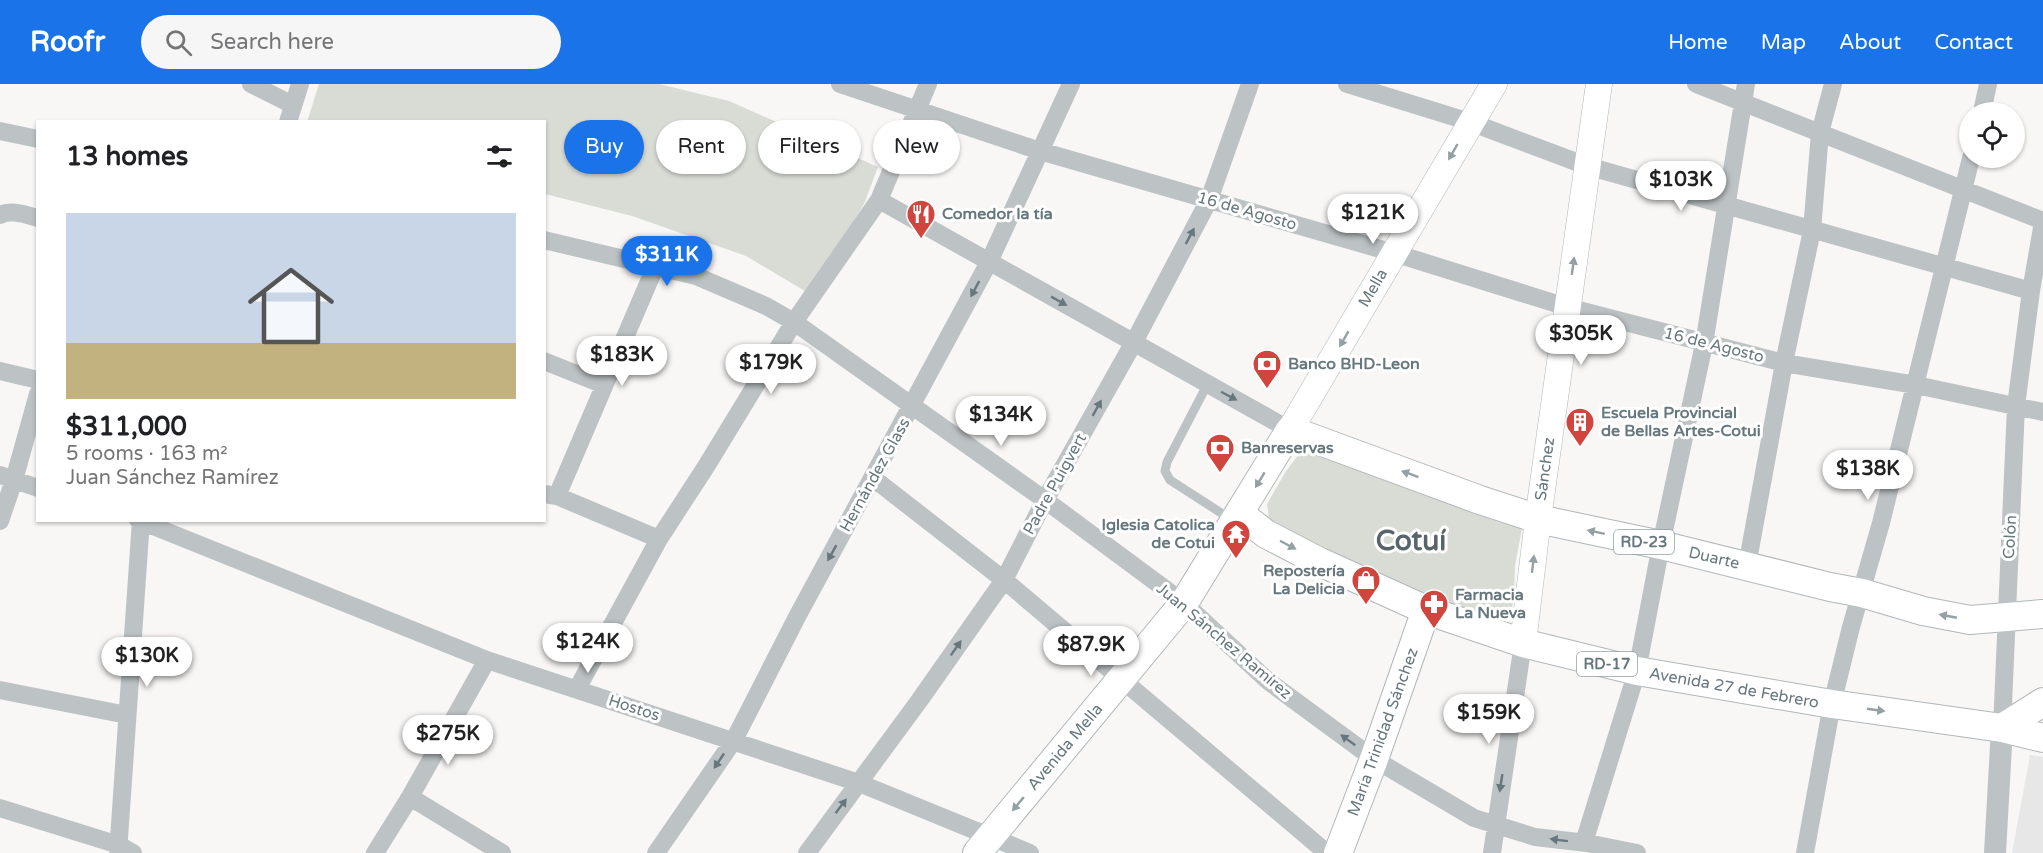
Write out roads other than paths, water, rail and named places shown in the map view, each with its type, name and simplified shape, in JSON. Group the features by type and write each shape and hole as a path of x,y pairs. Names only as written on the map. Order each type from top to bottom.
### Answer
{"main road":[{"name":"Mella","path":"1290,430 1494,84"},
{"name":"Sánchez","path":"1523,643 1538,519 1599,84"},
{"name":"Avenida Mella","path":"983,846 1184,603 1290,430"},
{"name":"Duarte","path":"1290,430 1538,519 1661,545 1862,593 1923,611 1970,620 2043,614"},
{"name":"Avenida 27 de Febrero","path":"1237,517 1320,562 1426,610 1523,643 1637,672 1832,704 2002,728 2043,738"},
{"name":"María Trinidad Sánchez","path":"1338,853 1374,759 1426,610"},
{"path":"2002,728 2043,702"}],"street":[{"path":"251,84 290,113 300,84"},
{"name":"16 de Agosto","path":"840,84 1040,151 1394,253 1567,307 1784,363 1916,385 2043,412"},
{"path":"577,689 659,539 794,322 879,200 928,84"},
{"name":"Hernández Glass","path":"656,853 734,740 798,615 989,262 1071,84"},
{"name":"Padre Puigvert","path":"807,853 919,701 1004,580 1045,500 1134,342 1209,200 1250,84"},
{"path":"1347,84 1470,122 1587,166 2031,291"},
{"path":"1696,84 2043,222"},
{"path":"1587,843 1586,836 1637,672 1661,545 1704,344 1746,84"},
{"path":"1747,566 1784,363 1812,230 1820,133 1833,84"},
{"path":"1984,102 1988,84"},
{"path":"0,131 36,139"},
{"path":"1805,853 1832,704 1916,385 1969,168"},
{"path":"879,200 1290,430"},
{"path":"0,215 3,212 11,212 36,218"},
{"name":"Colón","path":"1995,853 2016,406 2031,291 2043,222"},
{"name":"Juan Sánchez Ramírez","path":"546,240 696,276 766,306 794,322 1045,500 1184,603 1268,681 1374,759 1474,819 1535,837 1587,843 1632,853"},
{"path":"656,265 604,385 551,495 659,539"},
{"path":"546,362 604,385"},
{"path":"0,370 36,379"},
{"path":"0,521 7,478 36,399"},
{"path":"7,478 36,487"},
{"path":"873,478 1004,580 1327,853"},
{"path":"0,808 123,850 127,715 140,522"},
{"name":"Hostos","path":"143,522 488,660 859,783 983,846 1030,853"},
{"name":"Sánchez","path":"1492,853 1523,643"},
{"path":"375,853 410,797 488,660"},
{"path":"0,690 127,715"},
{"path":"410,797 502,853"}],"lane":[{"path":"1207,385 1167,462 1166,471 1170,480 1237,517"}],"place":[{"name":"Comedor la tía","path":"921,240"},
{"name":"Banco BHD-Leon","path":"1267,390"},
{"name":"Escuela Provincial de Bellas Artes-Cotui","path":"1580,448"},
{"name":"Banreservas","path":"1220,474"},
{"name":"Iglesia Catolica de Cotui","path":"1236,560"},
{"name":"Repostería La Delicia","path":"1366,606"},
{"name":"Farmacia La Nueva","path":"1434,630"}],"district":[{"name":"Cotuí","path":"1411,541"}]}
